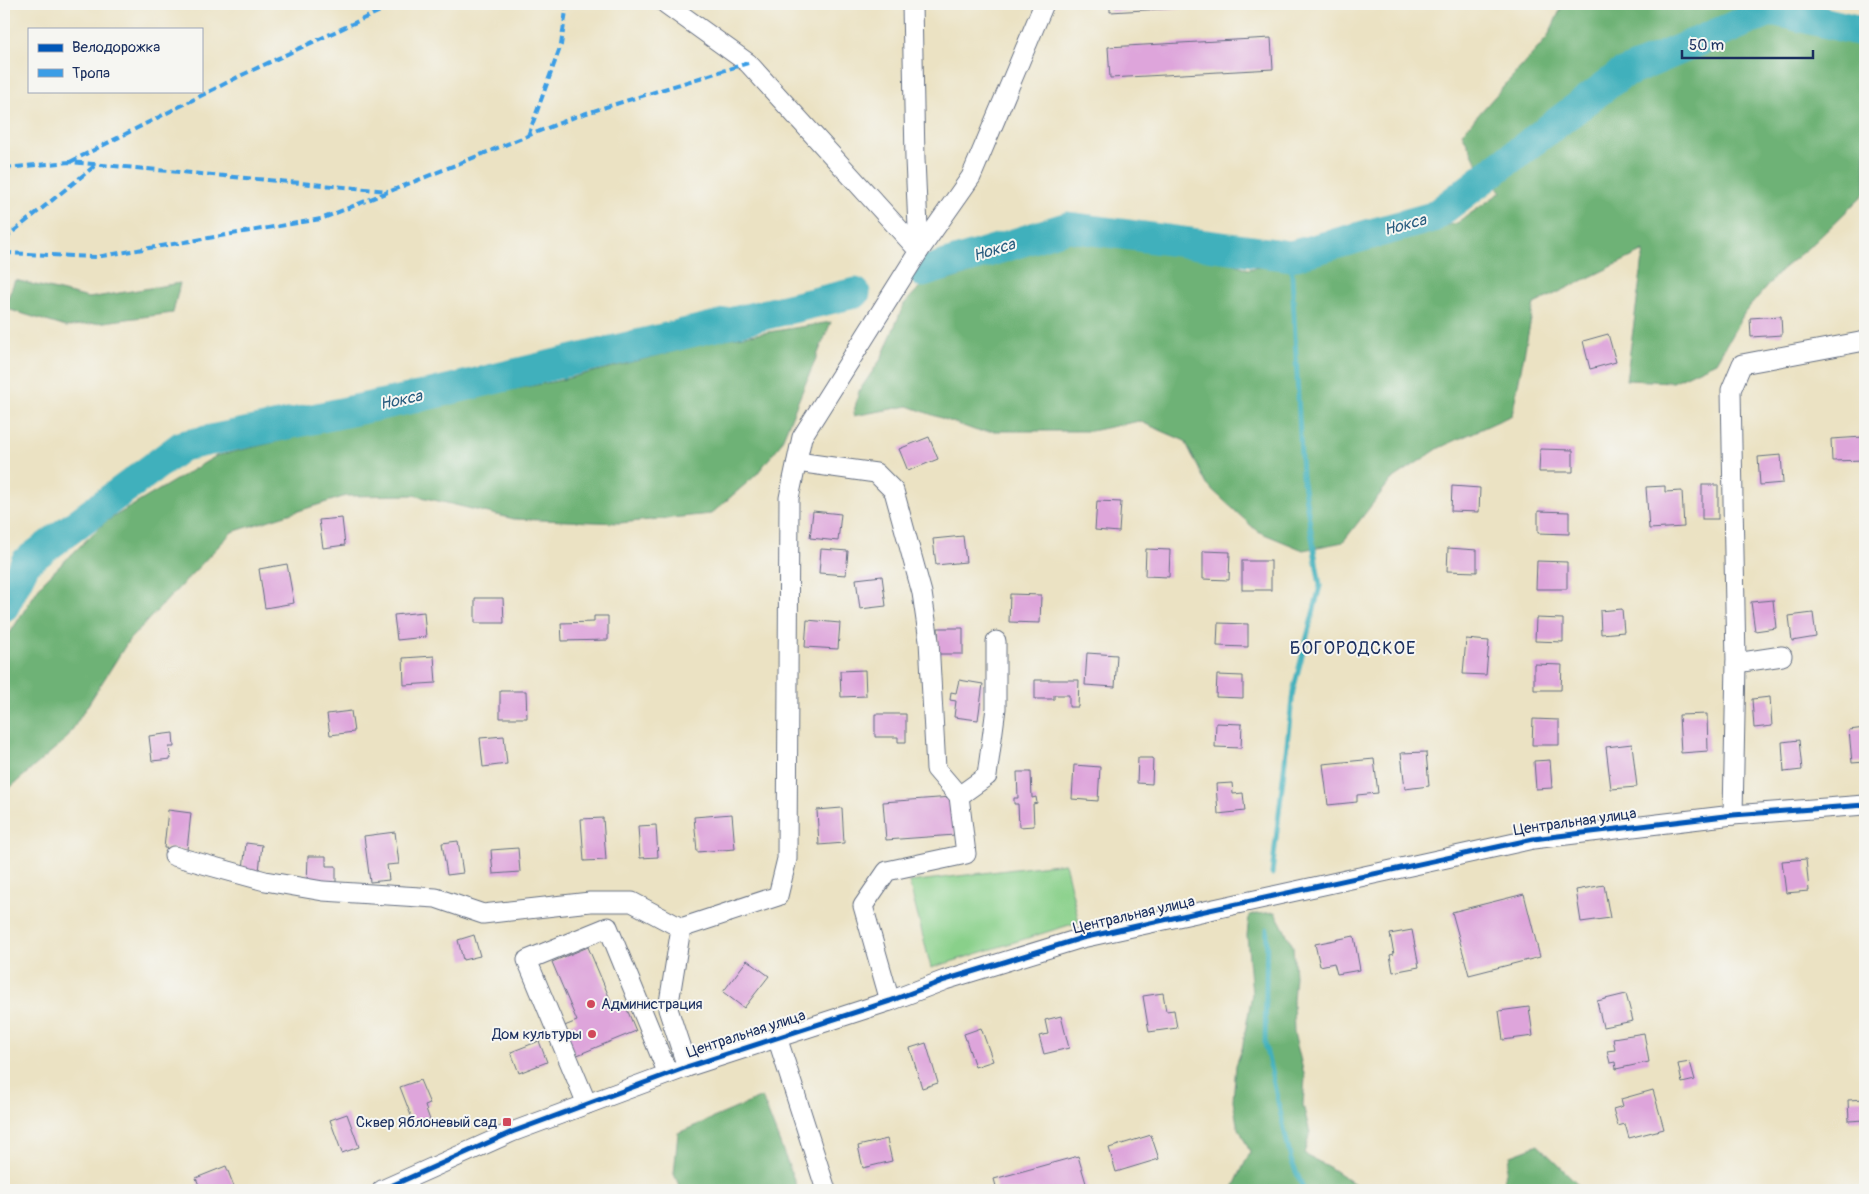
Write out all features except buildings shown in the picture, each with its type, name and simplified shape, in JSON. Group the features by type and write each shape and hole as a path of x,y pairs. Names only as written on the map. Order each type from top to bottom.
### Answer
{"street":[{"path":"666,4 748,63 919,251"},
{"path":"912,4 919,251"},
{"path":"174,856 266,881 323,891 436,898 483,914 590,902 632,902 681,928 778,896 787,859 790,498 802,437 919,251 971,177 1044,4"},
{"path":"1733,814 1736,663 1731,390 1742,364 1865,341"},
{"path":"797,462 876,473 894,491 922,593 929,641 936,768 960,796 966,854 887,871 863,906 890,1002"},
{"path":"960,796 987,776 996,708 996,641"},
{"path":"1736,663 1782,656"},
{"name":"Центральная улица","path":"382,1190 512,1132 687,1067 890,1002 944,980 1082,938 1533,839 1733,814 1865,805"},
{"path":"587,1104 527,960 608,927 668,1074"},
{"path":"681,928 668,1009 687,1067"},
{"path":"777,1037 826,1190"}],"green space":[{"path":"1563,4 1814,4 1812,8 1865,35 1865,193 1816,241 1780,271 1745,312 1716,362 1673,382 1626,380 1644,251 1534,304 1512,415 1439,448 1391,480 1343,542 1303,550 1257,531 1207,485 1185,441 1139,421 1091,431 977,431 908,406 853,416 859,391 881,359 904,304 921,286 952,279 1062,242 1124,245 1218,257 1248,269 1308,258 1457,223 1501,192 1480,169 1462,133 1547,38"},
{"path":"15,280 89,298 180,283 173,313 66,327 4,308"},
{"path":"831,322 780,445 756,475 711,514 620,523 514,519 413,495 346,496 232,532 129,640 67,738 4,793 4,642 42,583 105,522 216,456 433,405 557,381 719,340"},
{"path":"1065,863 1079,922 931,968 909,882"},
{"path":"1275,912 1293,946 1295,976 1293,1000 1294,1033 1305,1078 1303,1105 1310,1133 1304,1154 1329,1167 1364,1190 1232,1190 1250,1152 1237,1124 1233,1100 1236,1065 1242,1049 1252,994 1247,936 1249,915"},
{"path":"762,1097 798,1190 681,1190 674,1174 678,1133"},
{"path":"1538,1145 1576,1182 1581,1190 1501,1190 1511,1155"}],"waterway":[{"name":"Нокса","path":"923,272 1068,227 1291,256 1433,217 1620,75 1772,10 1865,32"},
{"path":"1272,874 1293,691 1320,586 1302,476 1291,256"},
{"name":"Нокса","path":"4,606 26,562 182,446 418,397 855,293"},
{"path":"1267,929 1265,1044 1291,1160 1304,1190"}],"marked path":[{"path":"70,162 242,75 395,4"},
{"path":"528,136 561,45 567,4"},
{"path":"4,253 96,257 321,219 577,116 748,63"},
{"path":"4,168 70,162 388,191"},
{"path":"4,239 97,164"}],"cycle path":[{"path":"382,1190 512,1132 687,1067 890,1001 945,980 1082,938 1533,839 1733,815 1865,805"}],"place":[{"name":"Администрация","path":"591,1004"},
{"name":"Дом культуры","path":"592,1034"},
{"name":"Сквер Яблоневый сад","path":"507,1122"}],"district":[{"name":"БОГОРОДСКОЕ","path":"1353,648"}]}
